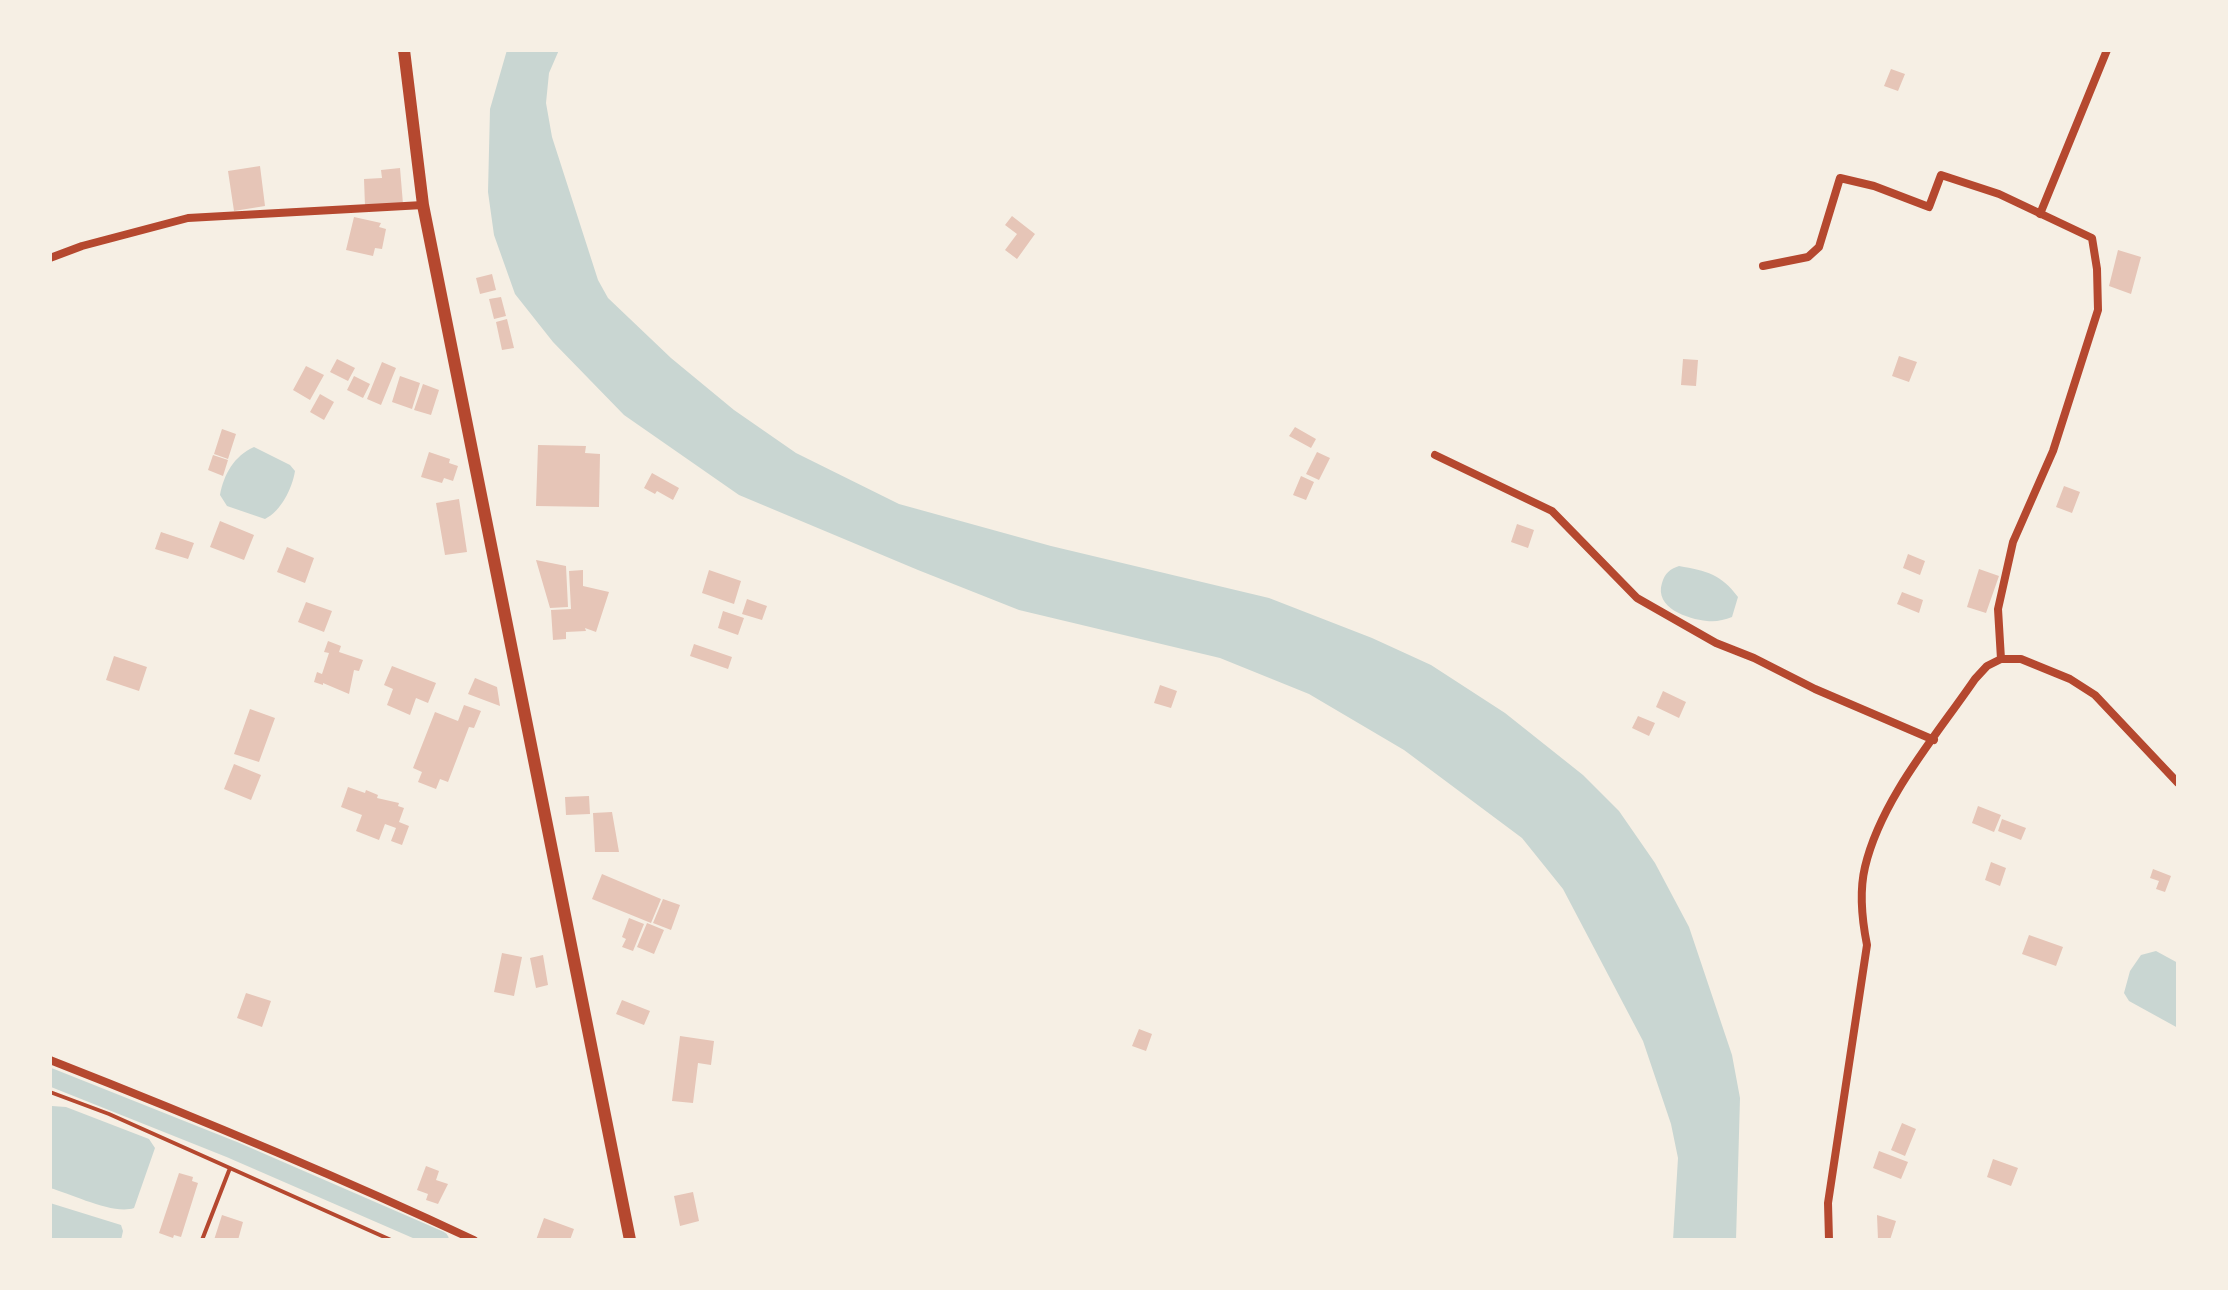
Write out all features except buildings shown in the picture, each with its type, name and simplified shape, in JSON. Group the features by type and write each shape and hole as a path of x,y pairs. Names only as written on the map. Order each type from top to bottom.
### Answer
{"main road":[{"path":"404,50 423,205 630,1240"}],"street":[{"path":"2040,214 2107,50"},
{"path":"1763,266 1808,257 1819,247 1840,178 1874,186 1929,208 1942,174 1999,194 2092,238 2098,268 2098,310 2052,451 2007,563 1998,609 2002,659"},
{"path":"50,258 188,218 423,205"},
{"path":"1435,456 1552,511 1637,598 1716,643 1934,740"},
{"path":"1829,1240 1828,1204 1867,945 1862,902 1864,870 1884,815 1975,680 1987,666 2002,659 2021,659 2070,679 2096,695 2178,783"},
{"path":"50,1060 474,1240"}],"lane":[{"path":"50,1092 110,1114 390,1240"},
{"path":"202,1240 230,1168"}],"shaded area":[{"path":"507,50 559,50 549,73 546,103 552,137 598,280 608,298 734,410 796,453 899,504 1051,546 1269,598 1372,638 1431,665 1505,713 1583,775 1619,811 1655,863 1689,927 1732,1055 1740,1098 1736,1240 1673,1240 1678,1158 1671,1124 1643,1041 1563,889 1522,838 1404,750 1309,694 1220,658 1019,610 739,495 624,415 553,342 515,294 494,235 488,192 490,109"},
{"path":"254,447 295,471 285,499 265,519 227,506 220,495 231,466"},
{"path":"1679,566 1705,572 1726,583 1738,597 1732,617 1699,620 1674,611 1663,599 1662,583 1668,572"},
{"path":"2156,951 2178,963 2178,1028 2129,1001 2124,993 2130,971 2141,955"},
{"path":"52,1106 66,1107 149,1139 155,1148 134,1208 104,1206 50,1188"},
{"path":"50,1203 121,1225 121,1240 50,1240"}],"waterway":[{"path":"50,1077 233,1150 440,1240"}]}
